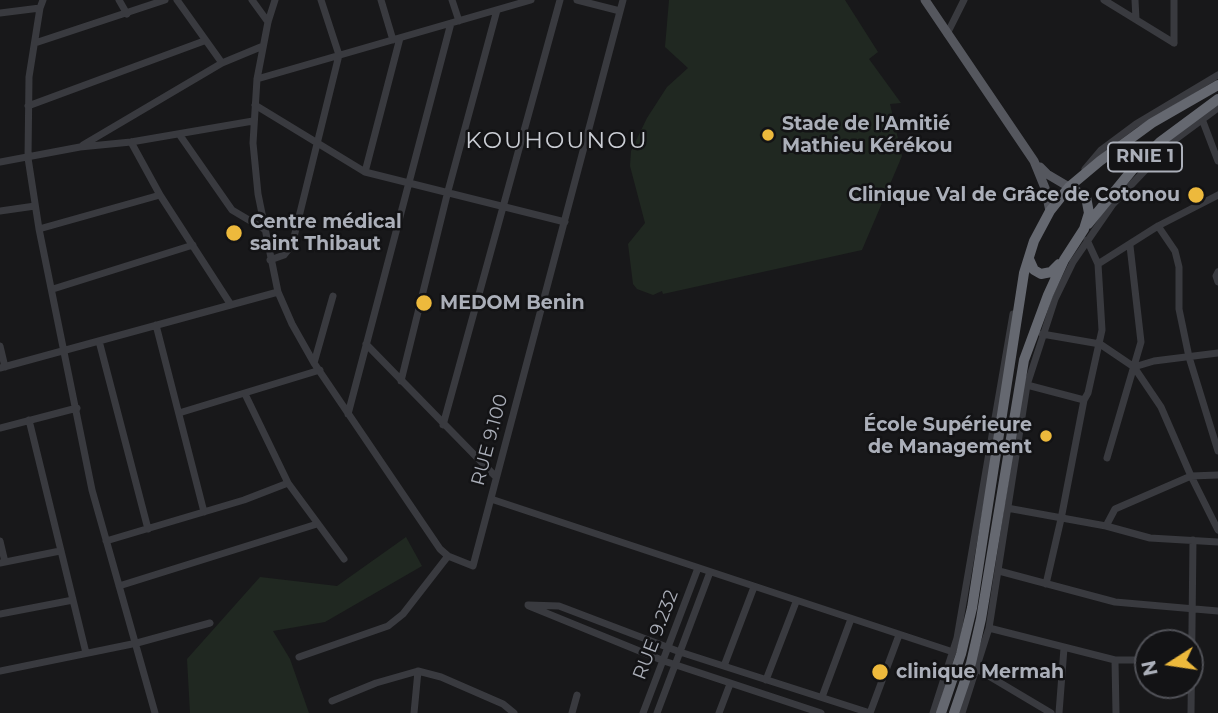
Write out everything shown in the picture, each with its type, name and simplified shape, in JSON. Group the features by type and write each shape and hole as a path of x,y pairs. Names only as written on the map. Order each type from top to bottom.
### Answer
{"highway":[{"name":"RNIE 1","path":"941,713 961,654 972,608 1024,273 1040,229 1050,211 1074,183 1152,123 1218,85"},
{"name":"RNIE 1","path":"954,713 971,663 981,619 1024,360 1037,319 1064,260 1133,169 1180,126 1218,99"},
{"path":"1074,183 1088,202 1086,234"},
{"path":"1028,259 1034,270 1041,274 1051,272 1064,260"}],"main road":[{"path":"925,0 1034,161 1047,174 1074,183"},
{"path":"1034,161 1045,188 1050,211"}],"street":[{"path":"119,0 127,14"},
{"path":"35,43 165,0"},
{"path":"177,0 222,63"},
{"path":"252,0 268,22"},
{"path":"275,0 257,79 253,121 255,171 278,292 314,363 440,549 448,556 473,566 491,499"},
{"path":"270,260 284,255 292,245 339,55 321,0"},
{"path":"365,172 396,39 381,0"},
{"path":"348,414 408,182 455,22 452,0"},
{"path":"257,79 531,0"},
{"path":"443,425 560,0"},
{"path":"577,0 620,11"},
{"name":"RUE 9.100","path":"624,0 491,499 953,652"},
{"path":"947,34 964,0"},
{"path":"1104,0 1174,43 1174,0"},
{"path":"1135,0 1136,19"},
{"path":"0,13 40,3 29,77 27,158 92,490 155,713"},
{"path":"401,381 448,191 498,10"},
{"path":"28,106 204,41"},
{"path":"80,147 222,63 263,47"},
{"path":"1074,183 1101,150 1118,137 1218,75"},
{"path":"255,104 365,172 565,222"},
{"path":"962,713 989,628 1027,385 1042,334 1063,282 1086,234 1135,178 1172,142 1218,108"},
{"path":"1202,119 1218,161"},
{"path":"0,162 253,121"},
{"path":"179,134 232,210 264,229"},
{"path":"131,142 160,195 231,305"},
{"path":"39,229 160,195"},
{"path":"1098,264 1158,226 1218,195"},
{"path":"0,211 35,206"},
{"path":"1158,226 1175,251 1179,267 1179,309 1189,357 1218,452"},
{"path":"1046,584 1084,400 1088,393 1102,330 1098,264 1086,234"},
{"path":"53,289 193,245"},
{"path":"1107,458 1141,342 1130,246"},
{"path":"1218,272 1218,282"},
{"path":"933,713 953,652 1008,332 1024,273"},
{"path":"0,346 2,368 278,292"},
{"path":"314,363 333,296"},
{"path":"156,325 204,512"},
{"path":"1042,334 1100,344 1134,367 1161,407 1191,477 1218,530"},
{"path":"99,341 148,528"},
{"path":"366,344 496,478"},
{"path":"1134,367 1218,353"},
{"path":"179,413 320,370"},
{"path":"1027,385 1084,400"},
{"path":"245,394 288,483 344,559"},
{"path":"0,428 77,408"},
{"path":"29,420 86,653"},
{"path":"1106,526 1115,509 1191,477 1218,475"},
{"path":"106,541 263,494 288,483"},
{"path":"1007,508 1106,526 1150,538 1218,542"},
{"path":"119,586 317,524"},
{"path":"1192,629 1193,540"},
{"path":"0,541 3,562 60,551"},
{"path":"299,657 388,625 403,614 448,556"},
{"name":"RUE 9.232","path":"643,713 698,568"},
{"path":"999,571 1115,602 1218,611"},
{"name":"RUE 9.232","path":"657,713 710,572"},
{"path":"724,666 754,587"},
{"path":"0,614 72,600"},
{"path":"766,680 796,602"},
{"path":"821,713 664,662 528,605 558,606 668,648 870,713 899,635"},
{"path":"822,697 851,619"},
{"path":"0,671 137,643 210,623"},
{"path":"597,635 603,623"},
{"path":"989,628 1115,660 1134,660"},
{"path":"1059,713 1064,648"},
{"path":"1115,660 1116,713"},
{"path":"977,668 1051,713"},
{"path":"414,713 418,671"},
{"path":"332,701 376,682 418,671 441,677 484,695 514,713"},
{"path":"719,713 730,684"},
{"path":"572,713 577,695"}],"shaded area":[{"name":"Stade de l'Amitié Mathieu Kérékou","path":"669,0 845,0 878,52 869,59 901,103 890,104 902,156 862,250 663,294 662,291 653,295 637,289 633,284 628,244 645,223 630,166 631,151 647,118 667,87 688,68 665,47"},
{"path":"406,537 422,566 325,622 273,631 290,659 309,713 190,713 187,659 260,577 337,586"}],"place":[{"name":"Stade de l'Amitié Mathieu Kérékou","path":"768,135"},
{"name":"Clinique Val de Grâce de Cotonou","path":"1196,195"},
{"name":"Centre médical saint Thibaut","path":"234,233"},
{"name":"MEDOM Benin","path":"424,303"},
{"name":"École Supérieure de Management","path":"1046,436"},
{"name":"clinique Mermah","path":"880,672"}],"district":[{"name":"KOUHOUNOU","path":"557,141"}]}
